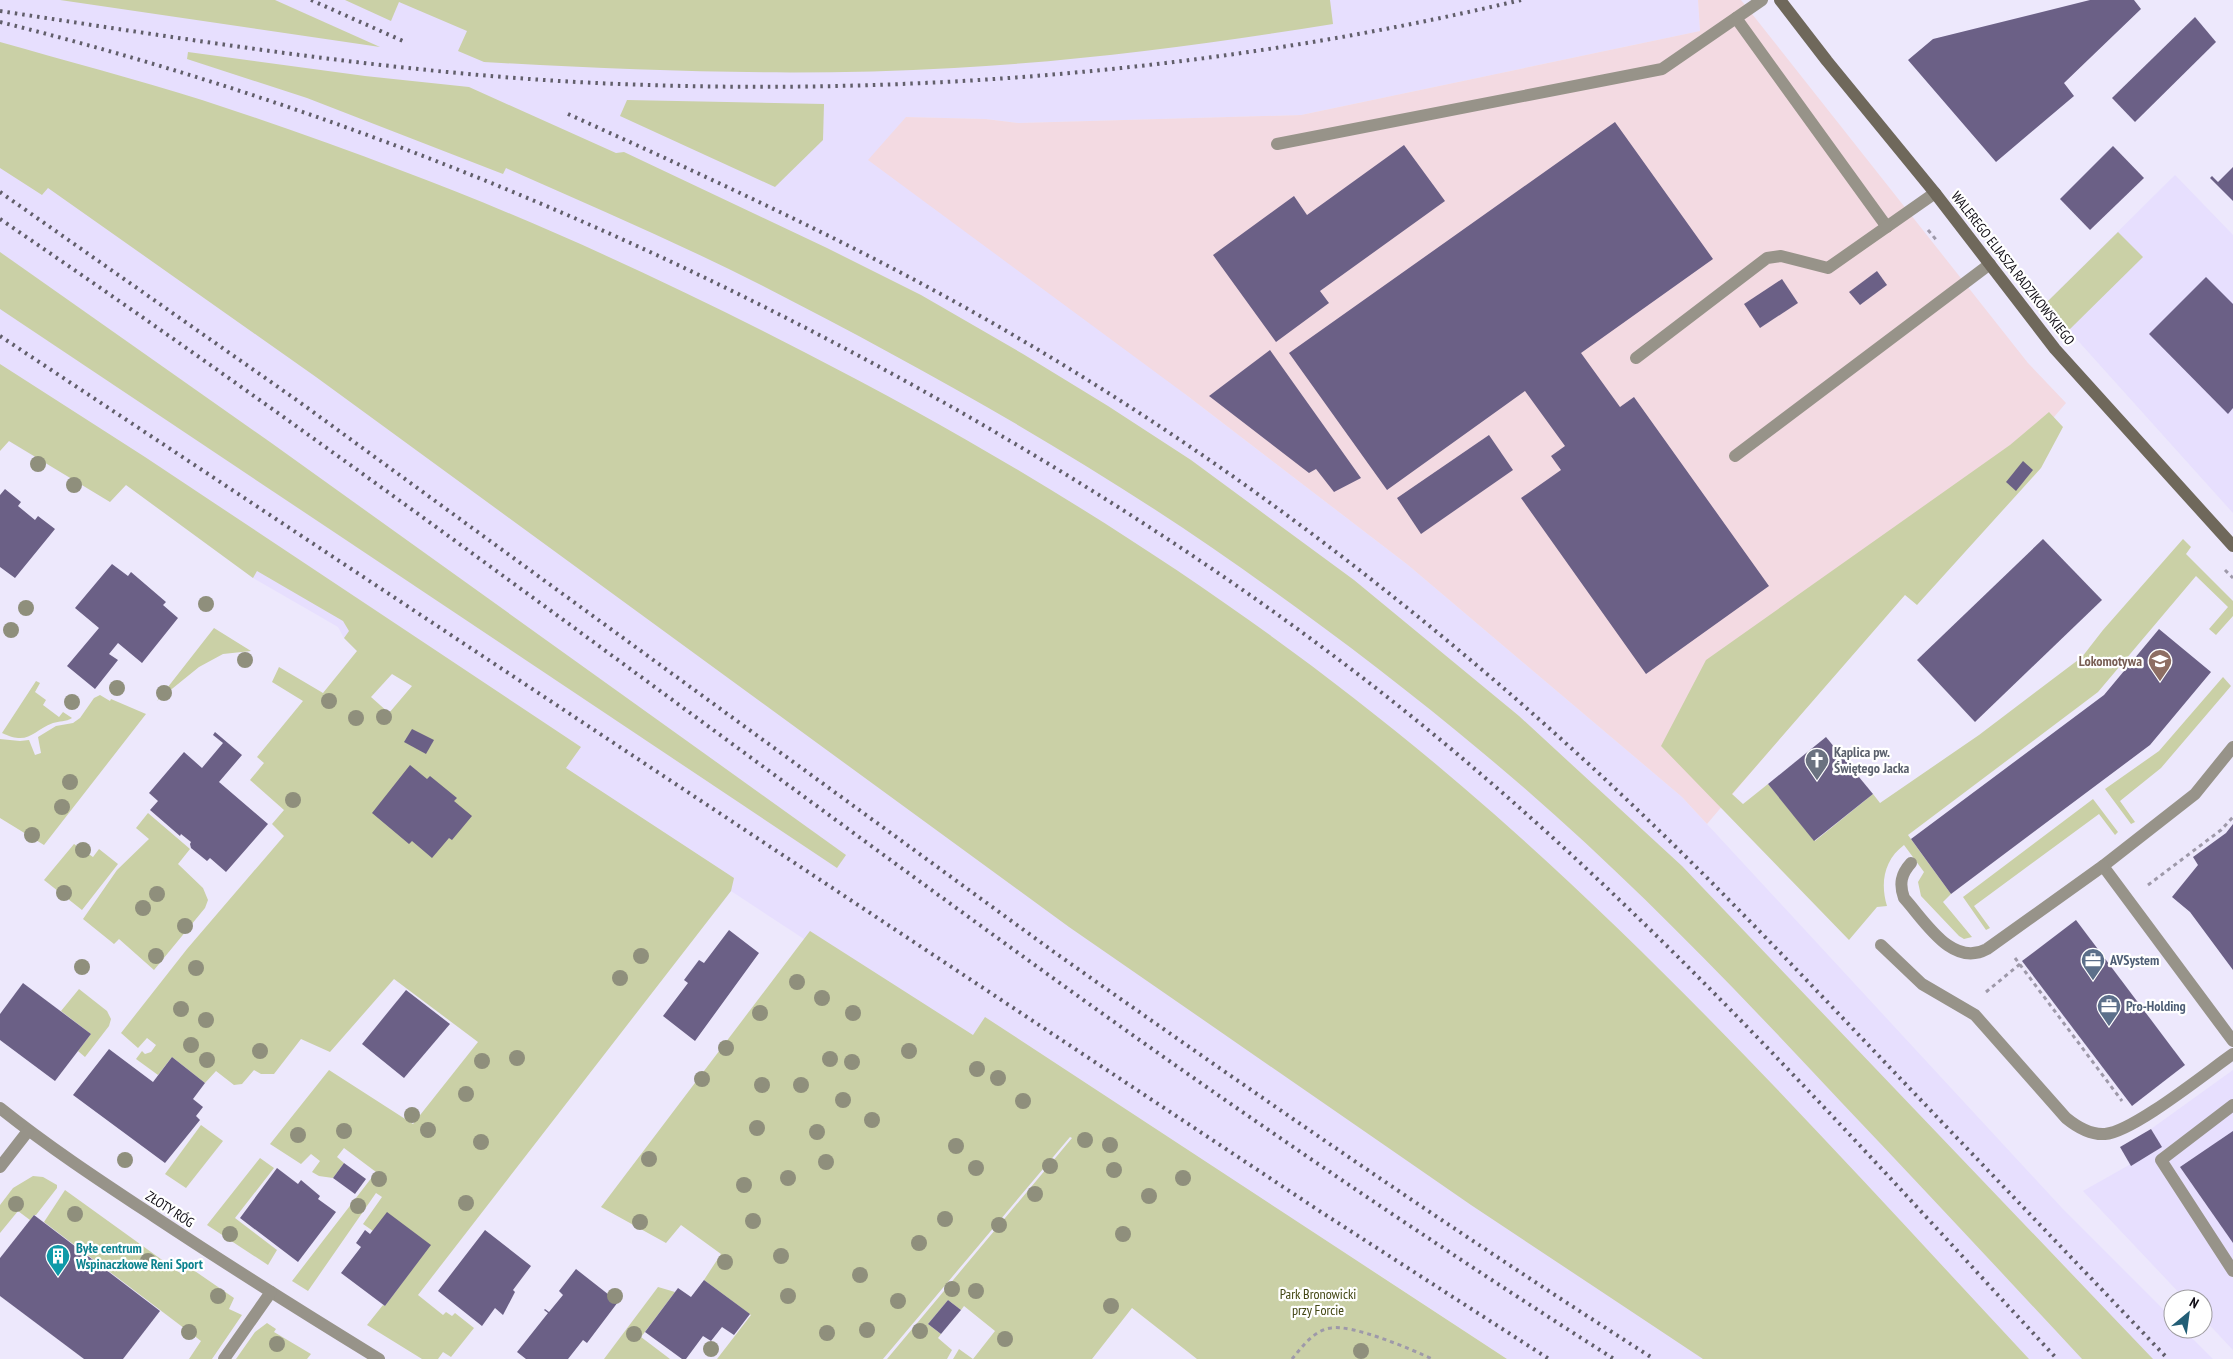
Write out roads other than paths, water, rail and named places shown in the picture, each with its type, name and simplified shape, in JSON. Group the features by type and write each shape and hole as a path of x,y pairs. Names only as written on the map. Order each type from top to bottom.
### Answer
{"street":[{"path":"1277,144 1662,69 1762,0"},
{"name":"WALEREGO ELIASZA RADZIKOWSKIEGO","path":"1780,0 1827,61 1936,193 2055,349 2233,546"},
{"path":"1736,18 1887,227"},
{"path":"1636,358 1767,258 1781,256 1828,268 1936,193"},
{"path":"1734,456 1990,264"},
{"path":"1910,863 1903,873 1901,881 1904,898 1947,946 1961,954 1979,954 2102,866 2195,794 2233,747"},
{"path":"2102,866 2233,1040"},
{"path":"1881,945 1922,984 1976,1015 2066,1118 2077,1126 2103,1134 2116,1132 2136,1121 2233,1054"},
{"path":"2233,1105 2161,1160 2233,1271"},
{"name":"ZŁOTY RÓG","path":"0,1108 28,1131 94,1178 379,1359"},
{"path":"0,1167 28,1131"},
{"path":"224,1359 271,1292"}],"railway":[{"path":"311,0 403,41"},
{"path":"0,11 386,66 541,80 733,87 846,86 960,81 1073,73 1186,61 1410,24 1521,0"},
{"path":"0,22 124,55 247,93 368,135 488,182 606,232 723,286 837,344 1019,446 1155,531 1222,576 1352,669 1476,770 1554,838 1629,909 1775,1056 2057,1359"},
{"path":"568,114 807,225 948,298 1006,331 1120,400 1176,437 1285,514 1391,595 1504,689 1577,754 1709,879 2168,1359"},
{"path":"0,192 298,401 1054,952 1351,1159 1654,1359"},
{"path":"0,219 263,402 909,874 1181,1069 1324,1168 1614,1359"},
{"path":"0,336 1321,1212 1549,1359"}],"place":[{"name":"Lokomotywa","path":"2160,682"},
{"name":"Kaplica pw. Świętego Jacka","path":"1817,781"},
{"name":"AVSystem","path":"2093,981"},
{"name":"Pro-Holding","path":"2109,1027"},
{"name":"Byłe centrum Wspinaczkowe Reni Sport","path":"58,1277"}],"park label":[{"name":"Park Bronowicki przy Forcie","path":"1318,1302"}]}
